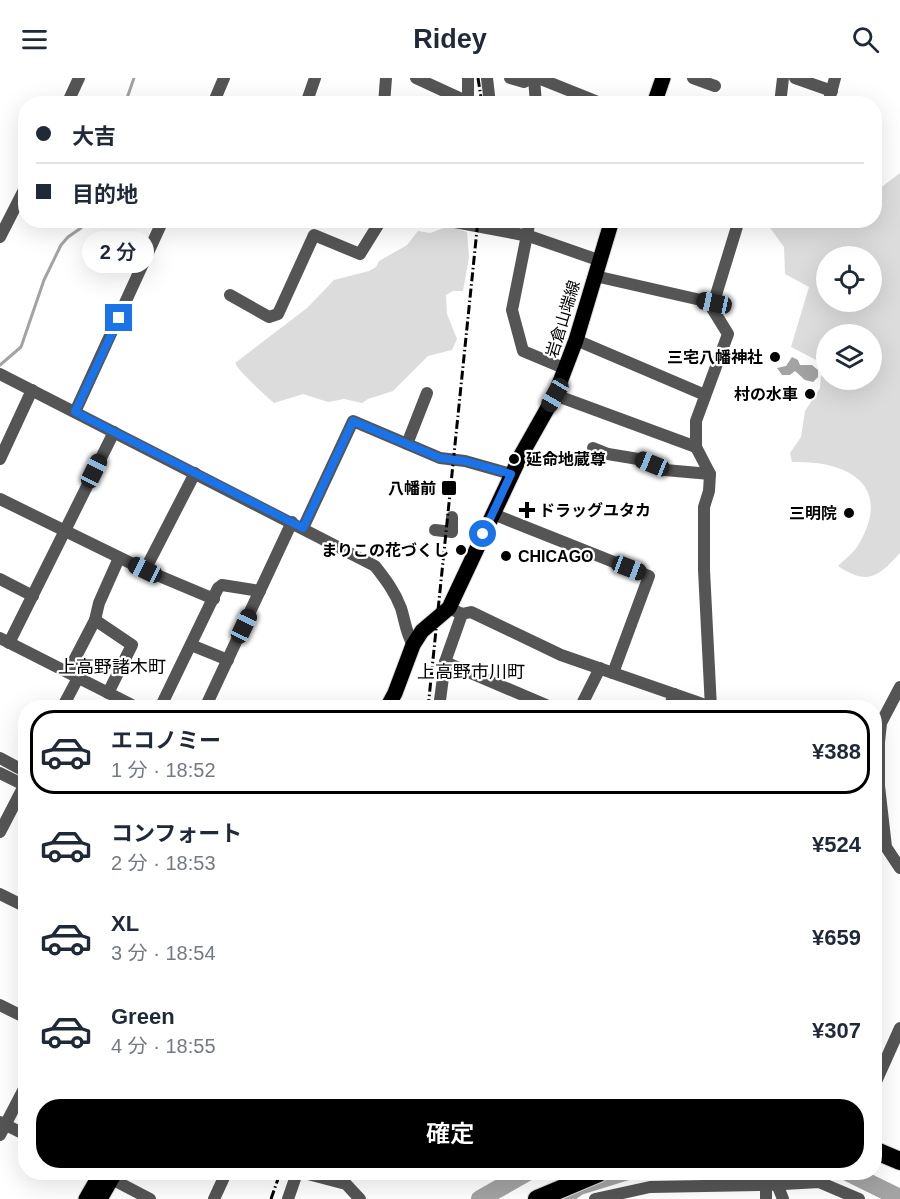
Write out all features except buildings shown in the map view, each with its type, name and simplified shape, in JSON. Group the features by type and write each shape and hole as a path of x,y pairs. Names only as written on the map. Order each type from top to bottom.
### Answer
{"highway":[{"path":"882,1153 900,1161"},
{"path":"537,1199 582,1180"}],"main road":[{"path":"657,96 663,78"},
{"name":"岩倉山端線","path":"391,700 413,645 422,631 455,611 511,474 555,395 576,340 609,228"},
{"path":"86,1199 100,1180"},
{"path":"100,1199 104,1180"}],"street":[{"path":"71,96 79,78"},
{"path":"216,96 224,78"},
{"path":"309,96 315,78"},
{"path":"385,96 386,78"},
{"path":"416,78 431,80 457,96"},
{"path":"468,78 468,96"},
{"path":"487,78 489,96"},
{"path":"510,78 524,82 534,78 569,96"},
{"path":"534,78 535,96"},
{"path":"693,78 715,86"},
{"path":"781,96 783,78"},
{"path":"795,78 828,96"},
{"path":"830,96 835,78"},
{"path":"0,237 18,202"},
{"path":"75,412 159,228"},
{"path":"230,296 269,317 278,314 314,235 360,254 376,228"},
{"path":"501,228 598,260"},
{"path":"530,228 512,310 523,351 566,369"},
{"path":"711,700 704,570 704,507 709,491 710,474 696,447 696,421 728,334 712,309 737,228"},
{"path":"595,276 714,303"},
{"path":"576,340 705,395"},
{"path":"0,374 375,566 392,587 402,609 406,633 413,645"},
{"path":"0,459 32,390"},
{"path":"407,444 427,393"},
{"path":"555,395 696,447"},
{"path":"209,700 260,591 353,421 440,458 465,461 511,474"},
{"path":"114,432 33,596 5,641 122,700"},
{"path":"593,448 608,454 638,459 665,470 710,474"},
{"path":"145,570 195,472"},
{"path":"0,499 119,558 214,599"},
{"path":"493,514 650,576 613,673"},
{"path":"435,531 452,532 452,518"},
{"path":"65,700 99,603 119,558"},
{"path":"0,579 33,596"},
{"path":"164,700 222,585 260,591"},
{"path":"440,700 455,611 471,612 561,655 691,700"},
{"path":"95,620 132,645 108,693"},
{"path":"191,645 228,660"},
{"path":"445,662 534,700"},
{"path":"584,700 600,668"},
{"path":"882,721 900,687"},
{"path":"672,700 674,694"},
{"path":"0,758 18,768"},
{"path":"0,773 18,781"},
{"path":"0,832 18,797"},
{"path":"882,812 886,847 900,868"},
{"path":"0,894 18,903"},
{"path":"0,1005 18,1014"},
{"path":"882,1068 900,1028"},
{"path":"18,1098 2,1127 18,1132"},
{"path":"116,1180 150,1199"},
{"path":"214,1199 223,1180"},
{"path":"288,1199 295,1180"},
{"path":"350,1180 360,1199"},
{"path":"595,1199 650,1187 765,1182 819,1182 859,1199"},
{"path":"765,1182 766,1199"},
{"path":"765,1182 783,1199"}],"shaded area":[{"path":"900,173 900,553 879,573 872,576 857,576 838,566 858,545 869,522 871,504 867,490 858,479 846,471 830,465 792,462 790,453 801,437 805,411 819,390 882,390 882,324 816,324 816,360 791,347 809,287 785,274 784,247 770,228 882,228 882,187"},
{"path":"444,228 455,228 467,232 469,257 463,291 453,291 446,295 447,314 457,339 452,350 428,356 393,391 362,403 344,399 328,402 303,394 274,403 235,363 307,308 334,280 369,271 376,267 379,261 407,245 418,231 430,233"},
{"path":"792,357 798,360 800,365 812,365 816,368 816,379 813,382 805,380 795,371 790,375 782,375 777,368 786,366"}],"waterway":[{"path":"128,96 134,78"},
{"path":"0,365 21,347 44,280 61,245 81,228"},
{"path":"480,1199 514,1180"},
{"path":"568,1199 580,1190 612,1180"},
{"path":"863,1180 900,1198"}],"railway":[{"path":"478,78 481,96"},
{"path":"429,700 477,228"},
{"path":"271,1199 278,1180"}],"place":[{"name":"三宅八幡神社","path":"775,357"},
{"name":"村の水車","path":"810,394"},
{"name":"延命地蔵尊","path":"514,459"},
{"name":"八幡前","path":"449,488"},
{"name":"ドラッグユタカ","path":"527,510"},
{"name":"三明院","path":"849,513"},
{"name":"まりこの花づくし","path":"461,550"},
{"name":"CHICAGO","path":"506,556"}],"district":[{"name":"上高野諸木町","path":"112,667"},
{"name":"上高野市川町","path":"471,672"}],"route":[{"path":"119,318 75,412 303,528 353,421 440,458 465,461 511,474 483,534"}]}
